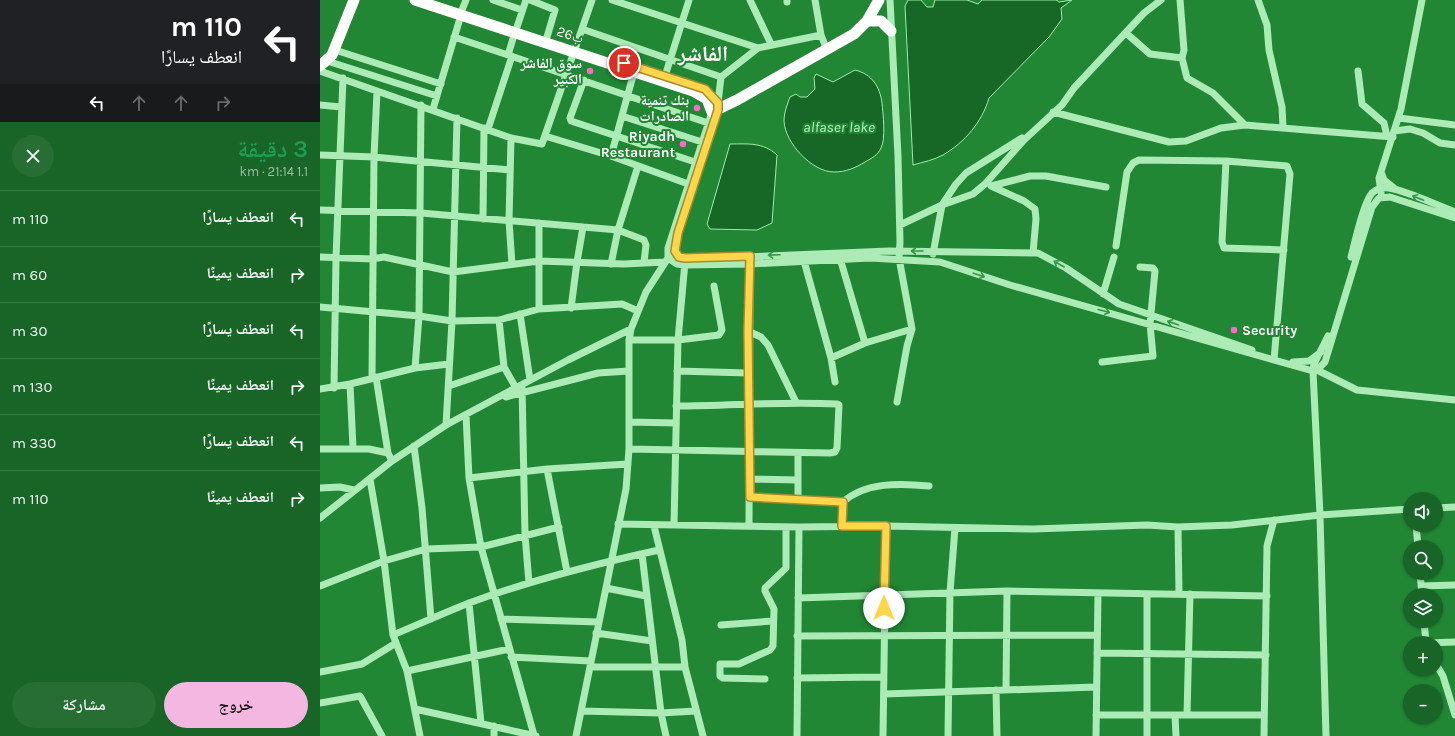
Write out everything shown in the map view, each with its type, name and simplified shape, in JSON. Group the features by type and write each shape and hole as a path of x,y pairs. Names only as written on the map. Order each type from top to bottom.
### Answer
{"highway":[{"path":"323,64 335,50 354,0"},
{"name":"26ب","path":"415,0 463,8"},
{"name":"26ب","path":"429,0 463,8 634,72 700,94 714,105"},
{"path":"714,105 737,100 858,32 867,21 879,0"},
{"path":"867,21 881,21 890,31"},
{"name":"26ب","path":"516,29 547,37 574,49 705,89 714,105"}],"street":[{"path":"493,0 522,10"},
{"path":"483,219 483,168 486,129 526,0"},
{"path":"530,0 554,10 547,37"},
{"path":"320,71 433,109 511,138 538,145 542,144 568,74 574,49 592,0"},
{"path":"612,0 758,48"},
{"path":"665,76 689,0"},
{"path":"750,0 771,44"},
{"path":"815,0 821,36 827,50"},
{"path":"890,0 890,31 898,156 900,225 899,255 912,328 907,346 897,402"},
{"path":"988,185 1032,132 1053,112 1144,14 1161,0"},
{"path":"1180,0 1184,50 1182,58 1187,78 1213,93 1245,124"},
{"path":"1258,0 1268,30 1270,50 1282,107 1283,127"},
{"path":"1381,197 1379,178 1391,135 1399,118 1422,0"},
{"path":"433,109 463,8"},
{"path":"582,29 670,61 721,77"},
{"path":"1126,33 1150,54 1182,58"},
{"path":"667,260 668,248 704,143 721,77 758,48 771,44 821,36"},
{"path":"454,37 568,74 708,123"},
{"path":"335,50 441,84"},
{"path":"323,64 437,96"},
{"path":"1358,70 1362,104 1384,123 1391,135"},
{"path":"611,156 634,72"},
{"path":"334,388 336,258 343,78"},
{"path":"584,80 570,120 695,162"},
{"path":"377,91 372,259 374,377 388,453 392,461"},
{"path":"320,105 341,107"},
{"path":"415,368 419,316 421,105"},
{"path":"685,262 676,254 675,248 695,162 704,143 708,123 714,105"},
{"path":"1053,112 1169,142 1186,142 1222,128 1245,124 1391,135 1410,129 1423,133 1440,143 1455,145"},
{"path":"622,116 704,143"},
{"path":"446,426 454,272 457,118"},
{"path":"1399,118 1455,125"},
{"path":"932,260 942,206 956,184 966,173 1032,132"},
{"path":"545,136 611,156 690,185"},
{"path":"511,138 509,221 512,264"},
{"path":"320,155 374,157 510,170"},
{"path":"1116,246 1127,172 1133,163 1146,158 1284,165 1289,170 1290,174 1274,359"},
{"path":"1226,161 1222,242 1224,248 1284,250"},
{"path":"611,264 618,230 638,166"},
{"path":"1381,172 1384,180 1396,190"},
{"path":"900,225 973,194 988,185 1030,176 1046,176 1106,187"},
{"path":"988,185 1024,201 1035,208 1036,219 1033,253"},
{"path":"1315,371 1325,362 1367,203 1371,194 1380,188 1396,190 1455,212"},
{"path":"1326,736 1314,364 1321,352 1372,207 1376,200 1381,197 1390,197 1455,218"},
{"path":"320,210 374,210 421,213 618,230 644,240 646,245 644,262"},
{"path":"539,223 540,310"},
{"path":"571,308 576,262 583,227"},
{"path":"899,255 933,251 1033,253 1047,257 1066,268 1119,304 1217,341"},
{"path":"953,266 954,251"},
{"path":"576,736 606,588 628,464 629,340 638,311 648,287 667,260 676,254"},
{"path":"721,261 750,256 791,258 869,254 899,255 932,260 1010,285 1217,341 1315,371 1357,390 1455,400"},
{"path":"749,526 748,331 750,256"},
{"path":"320,257 372,259 384,257 419,263 454,272 539,261 611,264 667,260 677,264 685,262 721,261 750,264 791,258 804,261 839,256"},
{"path":"839,256 865,343"},
{"path":"1103,294 1114,257"},
{"path":"804,261 831,358 835,382"},
{"path":"674,525 678,340 685,262"},
{"path":"1102,362 1152,357 1150,324 1152,316 1155,269 1140,267"},
{"path":"629,340 678,340 719,335 722,330 714,286"},
{"path":"320,307 419,316 452,321 499,320 540,310 622,304 638,311"},
{"path":"520,314 530,380"},
{"path":"499,320 504,367 520,389 525,535 529,583"},
{"path":"831,358 865,343 912,328"},
{"path":"520,389 530,380 632,329"},
{"path":"748,331 761,337 768,345 796,402"},
{"path":"1274,359 1294,363 1304,363 1321,352"},
{"path":"320,389 334,388 415,368 449,364"},
{"path":"449,386 504,367"},
{"path":"320,518 392,461 446,426 493,400 520,389 598,373 629,371"},
{"path":"677,371 748,373"},
{"path":"350,384 353,448"},
{"path":"629,449 830,453 835,452 837,448 839,405 796,402 748,406 676,406"},
{"path":"466,415 469,478 481,547 511,658 536,736"},
{"path":"629,422 676,423"},
{"path":"414,446 426,549 431,619"},
{"path":"320,449 353,448 369,449 388,453"},
{"path":"798,453 798,500"},
{"path":"469,478 547,469 628,464"},
{"path":"547,469 568,572"},
{"path":"370,479 384,562 393,635 407,672 420,736"},
{"path":"749,479 798,480"},
{"path":"750,497 843,502 858,491 871,487 914,484 929,486"},
{"path":"320,488 340,487 354,490"},
{"path":"842,526 843,502"},
{"path":"1443,508 1455,507"},
{"path":"618,524 654,526 786,527 916,525 955,528 1034,529 1147,525 1178,527 1232,525 1320,515 1403,510"},
{"path":"1264,736 1267,546 1274,520"},
{"path":"654,526 682,640 685,667 703,736"},
{"path":"883,736 886,526"},
{"path":"320,586 384,562 426,549 481,547 559,527"},
{"path":"765,679 721,677 720,664 739,664 770,650 773,646 774,609 765,591 766,588 786,568 786,527"},
{"path":"797,736 799,527"},
{"path":"1178,527 1179,594"},
{"path":"948,736 948,635 955,528"},
{"path":"393,635 469,604 529,583 611,560 659,550"},
{"path":"642,554 660,713 666,736"},
{"path":"1421,580 1421,586 1455,586"},
{"path":"606,588 646,596"},
{"path":"798,598 1007,591 1267,596"},
{"path":"1006,690 1007,591"},
{"path":"1096,736 1098,593"},
{"path":"1147,594 1147,736"},
{"path":"1187,715 1190,594"},
{"path":"469,604 481,723"},
{"path":"501,620 599,622"},
{"path":"721,625 773,621"},
{"path":"1425,628 1426,643 1455,642"},
{"path":"596,633 652,641"},
{"path":"797,636 1006,634 1097,635"},
{"path":"320,672 362,664 396,643"},
{"path":"407,672 509,649"},
{"path":"1097,652 1266,655"},
{"path":"511,658 656,668 685,667"},
{"path":"739,664 739,678"},
{"path":"1442,676 1455,715"},
{"path":"797,678 884,677"},
{"path":"884,694 1096,687"},
{"path":"996,690 997,736"},
{"path":"320,703 360,696 382,736"},
{"path":"415,709 536,736"},
{"path":"581,711 660,713 696,711"},
{"path":"1096,715 1264,715"},
{"path":"1175,716 1176,736"},
{"path":"494,726 494,736"}],"water":[{"path":"908,0 921,0 927,7 933,7 935,0 967,0 978,4 982,0 1056,0 1059,2 1072,0 1061,8 1062,19 1049,37 989,98 982,115 972,131 951,150 943,155 932,160 913,165 905,6"},
{"name":"alfaser lake","path":"855,70 866,75 874,82 881,97 884,132 883,144 876,154 858,166 842,171 826,171 809,162 794,147 789,138 784,121 786,109 790,97 796,94 800,97 807,97 815,89 814,78 816,74 833,82"},
{"path":"730,144 749,144 761,146 777,155 772,223 757,230 710,229 707,224"}],"place":[{"name":"سوق الفاشر الكبير","path":"590,71"},
{"name":"بنك تنمية الصادرات","path":"697,108"},
{"name":"Riyadh Restaurant","path":"683,144"},
{"name":"Security","path":"1234,330"}],"district":[{"name":"الفاشر","path":"703,54"}],"route":[{"path":"624,63 691,83 705,89 714,97 719,106 678,233 675,251 679,257 685,258 750,256 748,331 748,452 750,497 843,502 842,526 886,526 884,608"}]}
